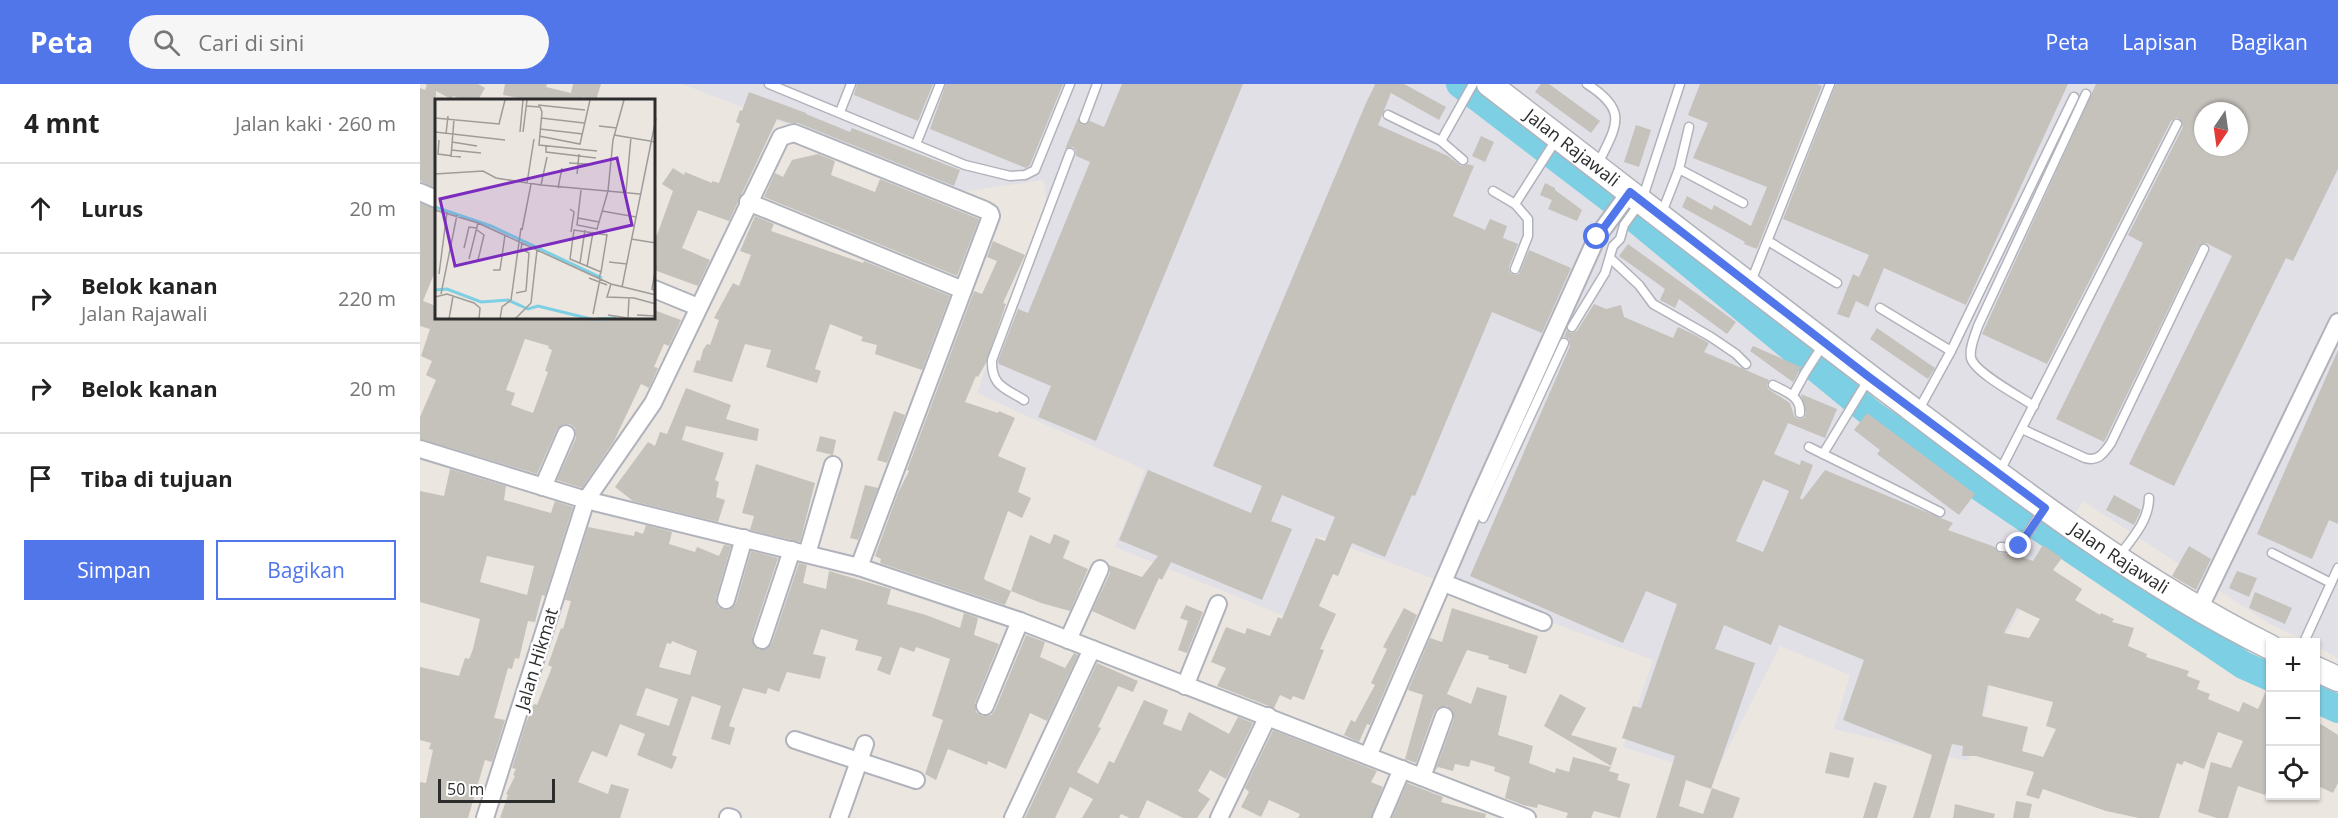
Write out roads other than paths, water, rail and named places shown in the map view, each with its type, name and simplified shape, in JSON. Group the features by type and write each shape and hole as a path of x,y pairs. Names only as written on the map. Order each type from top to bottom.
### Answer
{"street":[{"name":"Jalan Rajawali","path":"1477,86 1555,142 1597,167 1631,202 1661,215 1750,284 1820,349 1917,413 1998,474 2041,513 2117,557 2199,609 2266,644"},
{"name":"Jalan Hikmat","path":"485,818 586,500 653,403 748,202 782,137 794,133 990,213 990,221 859,567"},
{"path":"420,192 435,199"},
{"path":"748,202 963,290"},
{"path":"1368,756 1477,503 1597,237 1607,223 1631,202"},
{"path":"656,290 698,307"},
{"path":"2199,609 2338,321"},
{"path":"543,487 566,434"},
{"path":"420,449 586,500 859,567 1020,621 1527,818"},
{"path":"762,640 833,465"},
{"path":"726,600 744,538"},
{"path":"1068,640 1100,569"},
{"path":"1444,582 1543,622"},
{"path":"1185,686 1218,604"},
{"path":"985,706 1020,621"},
{"path":"1012,818 1092,649"},
{"path":"2320,671 2338,679"},
{"path":"1219,818 1268,716"},
{"path":"1422,777 1444,716"},
{"path":"795,740 916,780"},
{"path":"839,818 865,744"},
{"path":"1381,818 1402,769"}],"lane":[{"path":"769,84 965,165 1010,176 1025,176 1035,170 1070,84"},
{"path":"840,112 851,84"},
{"path":"916,144 940,84"},
{"path":"1084,119 1097,84"},
{"path":"1587,84 1610,102 1616,117 1597,167"},
{"path":"1572,327 1605,273 1613,246 1620,239 1631,202 1680,84"},
{"path":"1750,284 1830,84"},
{"path":"1441,141 1458,106 1477,86"},
{"path":"2034,406 1974,364 1971,357 1972,343 2086,94"},
{"path":"1917,413 1951,351 2074,97"},
{"path":"1388,115 1441,141 1463,160"},
{"path":"1998,474 2177,124"},
{"path":"1661,215 1679,169 1689,128"},
{"path":"1515,204 1555,142"},
{"path":"1024,400 998,384 992,375 992,360 1070,153"},
{"path":"1679,169 1743,203"},
{"path":"1493,191 1515,204 1528,219 1530,227 1528,236 1515,269"},
{"path":"1768,241 1837,283"},
{"path":"2022,429 2085,458 2091,460 2101,457 2111,443 2204,249"},
{"path":"1610,258 1639,285 1653,304 1711,337 1736,354 1746,364"},
{"path":"1880,308 1951,351"},
{"path":"1483,518 1564,343"},
{"path":"1793,395 1820,349"},
{"path":"1823,453 1867,382"},
{"path":"1773,385 1793,395 1800,405 1800,413"},
{"path":"1809,447 1940,512"},
{"path":"2117,557 2136,534 2147,511 2149,498"},
{"path":"2001,547 2019,546 2041,513"},
{"path":"2272,553 2331,583"},
{"path":"2306,638 2338,568"}],"waterway":[{"path":"1460,84 1621,207 1873,415 2243,665 2266,675"},
{"path":"2320,701 2338,709"}]}
